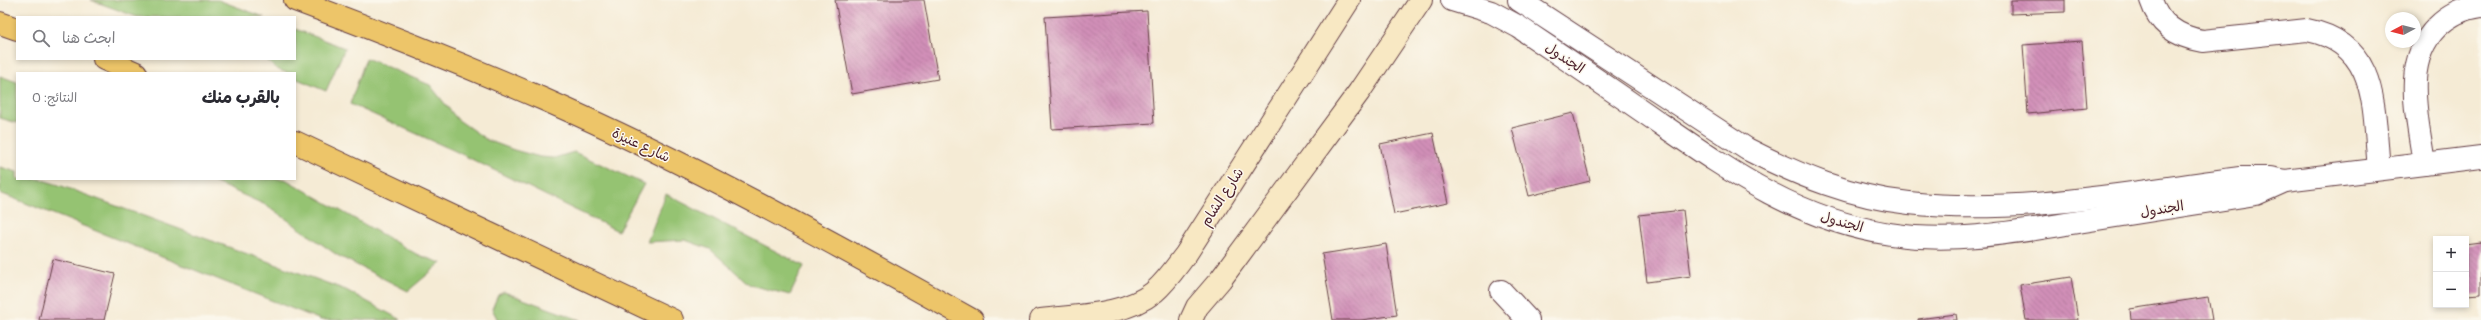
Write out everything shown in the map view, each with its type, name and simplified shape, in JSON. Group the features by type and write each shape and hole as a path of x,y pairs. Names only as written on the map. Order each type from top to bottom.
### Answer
{"highway":[{"name":"شارع عنيزة","path":"295,0 380,32 530,94 616,134 804,226 972,320"},
{"path":"0,23 16,29"},
{"path":"106,60 134,72"},
{"path":"296,142 672,320"}],"street":[{"name":"شارع الشام","path":"1041,320 1120,309 1148,296 1170,276 1186,254 1349,0"},
{"path":"1191,320 1197,307 1220,279 1359,92 1421,0"},
{"name":"الجندول","path":"1452,0 1491,12 1519,27 1730,172 1767,194 1807,212 1849,225 1891,234 1932,237 1983,236 2256,194 2285,181"},
{"name":"الجندول","path":"1518,0 1747,149 1784,168 1825,184 1866,196 1908,203 1951,206 1994,205 2061,200 2255,177 2285,181 2481,157"},
{"path":"2151,0 2162,22 2174,32 2188,38 2203,41 2307,30 2323,33 2339,40 2352,50 2362,64 2368,79 2379,169"},
{"path":"2424,164 2415,92 2417,60 2423,45 2444,20 2457,13 2481,6"},
{"path":"1501,291 1528,320"},
{"path":"1135,320 1148,296"}],"green space":[{"path":"91,0 218,0 261,16 134,16"},
{"path":"296,29 345,48 326,91 296,78 296,72 279,70 267,60 296,60"},
{"path":"366,58 430,85 457,119 487,140 514,150 540,157 554,158 574,152 644,184 618,231 453,150 350,104"},
{"path":"0,76 16,82 16,123 0,118"},
{"path":"0,167 16,172 16,180 42,180 59,185 346,290 401,320 321,320 0,193"},
{"path":"209,180 287,180 418,255 441,263 408,291 337,255 268,206"},
{"path":"666,194 804,266 790,295 750,285 710,249 685,240 647,242"},
{"path":"504,292 580,320 498,320 492,309 498,295"}],"building":[{"path":"835,0 924,0 938,79 852,94"},
{"path":"2011,0 2065,0 2065,12 2011,14"},
{"path":"1147,11 1154,123 1052,129 1045,17"},
{"path":"2082,41 2087,108 2028,114 2023,45"},
{"path":"1573,113 1590,181 1529,196 1512,128"},
{"path":"1433,133 1448,203 1394,214 1380,144"},
{"path":"1683,210 1691,276 1647,282 1639,215"},
{"path":"2481,242 2481,294 2469,295 2469,244"},
{"path":"1386,244 1397,315 1361,320 1333,320 1322,254"},
{"path":"53,259 115,274 104,320 39,320"},
{"path":"2071,277 2078,320 2026,320 2020,285"},
{"path":"2208,297 2212,320 2131,320 2130,309"},
{"path":"1956,314 1957,320 1918,320 1918,319"}]}
